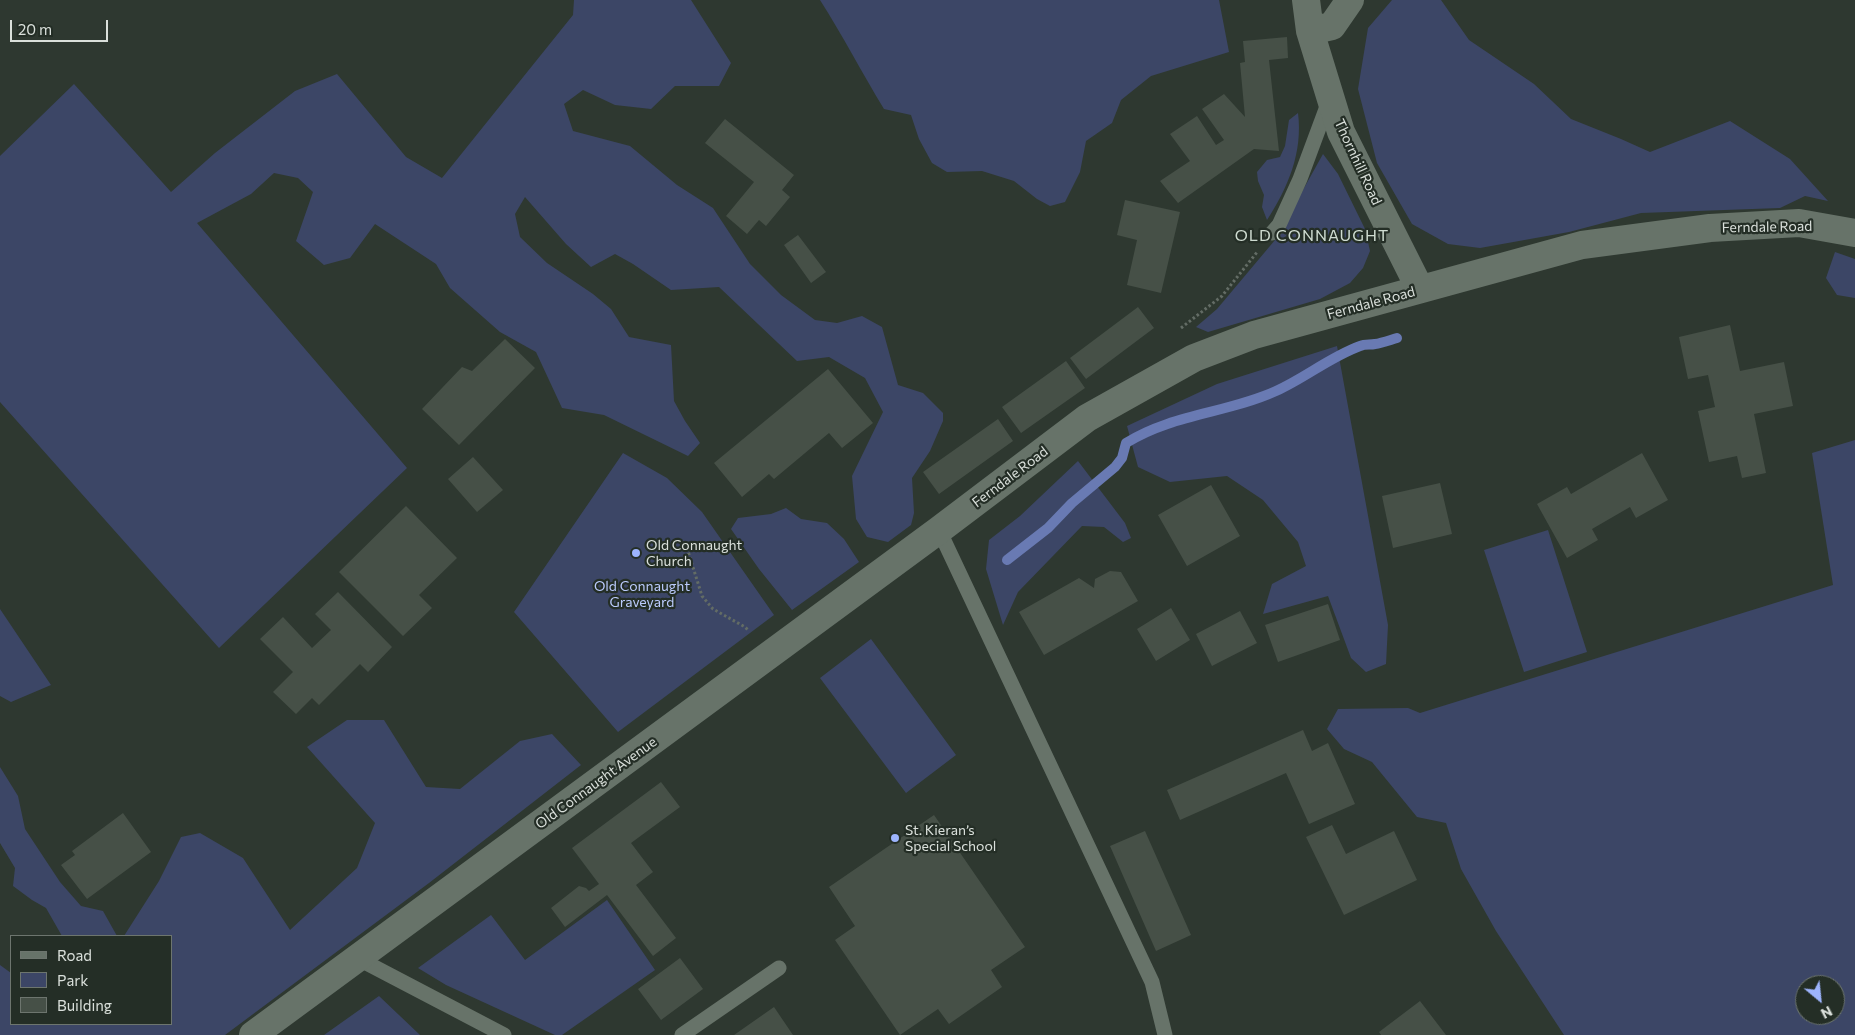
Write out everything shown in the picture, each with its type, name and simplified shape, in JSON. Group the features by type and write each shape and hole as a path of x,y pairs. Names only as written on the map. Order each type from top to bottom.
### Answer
{"street":[{"name":"Thornhill Road","path":"1306,0 1310,32 1342,132 1420,290"},
{"path":"1310,32 1332,26 1350,0"},
{"name":"Ferndale Road","path":"939,530 1087,418 1194,358 1254,335 1582,245 1710,228 1799,224 1855,232"},
{"name":"Old Connaught Avenue","path":"253,1035 939,530"}],"lane":[{"path":"1272,234 1300,179 1331,97"},
{"path":"939,530 1152,982 1165,1035"},
{"path":"357,958 499,1034"},
{"path":"682,1035 779,968"}],"path":[{"path":"1176,332 1222,296 1272,234"},
{"path":"687,548 702,596 713,609 745,627 769,655"}],"green space":[{"path":"574,0 691,0 731,63 719,86 675,86 651,109 615,105 583,90 564,104 573,131 630,146 677,185 713,208 750,264 781,295 815,320 837,323 862,316 882,327 898,385 923,393 943,413 943,421 930,451 912,478 914,513 911,525 888,542 867,537 856,519 852,476 883,412 865,378 829,357 797,361 719,287 671,290 615,254 591,267 566,244 525,197 515,214 520,237 547,263 593,294 611,309 629,337 671,345 674,401 700,443 688,456 604,415 562,408 536,352 500,332 450,288 436,264 375,224 350,258 324,265 296,241 313,192 298,178 274,173 251,194 197,223 407,468 219,648 0,402 0,156 74,84 171,192 215,153 295,91 337,74 406,157 442,178 573,15"},
{"path":"820,0 1219,0 1229,52 1151,76 1121,100 1112,123 1086,141 1080,172 1065,202 1050,206 1037,199 1014,181 982,171 947,172 932,163 919,139 911,115 884,109"},
{"path":"1392,0 1441,0 1469,40 1534,84 1571,119 1650,152 1730,121 1790,159 1828,201 1805,196 1780,208 1641,213 1569,232 1480,248 1448,244 1412,224 1377,163 1358,89 1368,28"},
{"path":"1298,113 1299,127 1296,156 1287,182 1267,220 1262,207 1264,195 1258,181 1257,172 1267,160 1280,157 1285,146 1289,120"},
{"path":"1323,154 1338,174 1365,229 1370,251 1363,268 1350,283 1320,299 1208,332 1196,327 1217,309 1275,240"},
{"path":"1835,252 1855,259 1855,298 1837,295 1826,278"},
{"path":"1337,346 1388,625 1386,664 1366,672 1351,658 1328,596 1263,614 1272,584 1306,566 1298,542 1263,500 1227,476 1170,482 1138,467 1127,426 1217,384"},
{"path":"1855,440 1855,1035 1564,1035 1496,931 1461,869 1446,823 1417,817 1372,762 1344,749 1327,729 1338,709 1408,708 1420,713 1833,585 1812,453"},
{"name":"Old Connaught Graveyard","path":"623,453 667,478 702,512 774,615 618,732 514,612"},
{"path":"1078,461 1125,523 1131,538 1123,542 1104,527 1082,526 1018,592 1003,625 986,569 989,540 1020,516"},
{"path":"786,508 801,519 827,523 844,539 859,562 792,610 759,569 731,529 738,518 771,514"},
{"path":"1548,530 1587,652 1524,672 1484,550"},
{"path":"0,609 51,685 11,702 0,696"},
{"path":"871,639 956,755 906,793 820,678"},
{"path":"347,720 384,720 426,787 460,789 520,741 552,734 581,765 429,883 225,1035 0,1035 0,965 10,972 10,1025 172,1025 172,935 125,935 159,881 181,837 200,833 243,858 290,930 357,868 375,823 307,747"},
{"path":"0,767 18,796 25,829 60,882 81,906 103,911 116,935 61,935 46,908 13,886 15,868 0,843"},
{"path":"607,900 655,970 562,1035 555,1035 446,985 418,968 491,915 525,960"},
{"path":"379,996 420,1035 324,1035"}],"building":[{"path":"1287,37 1288,58 1269,60 1279,151 1254,149 1178,203 1160,181 1190,161 1170,134 1197,116 1216,145 1224,140 1202,109 1224,94 1245,117 1240,63 1245,62 1243,41"},
{"path":"725,119 794,175 782,190 790,197 766,226 759,220 747,234 726,216 754,182 705,143"},
{"path":"1125,200 1180,212 1161,293 1127,285 1137,240 1117,235"},
{"path":"798,235 826,272 811,283 784,245"},
{"path":"1138,307 1154,328 1086,379 1070,358"},
{"path":"1730,325 1740,371 1784,362 1793,406 1754,414 1766,473 1742,478 1737,456 1709,462 1698,411 1715,407 1708,375 1688,379 1679,337"},
{"path":"505,339 535,368 459,445 422,409 462,367 472,371"},
{"path":"1066,361 1085,388 1021,433 1002,407"},
{"path":"828,369 873,423 842,448 829,433 774,479 769,474 742,497 714,463"},
{"path":"998,419 1013,441 939,494 923,472"},
{"path":"1642,453 1668,500 1636,518 1630,507 1592,529 1598,540 1567,558 1537,504 1567,487 1571,494"},
{"path":"473,457 503,490 477,512 448,479"},
{"path":"1440,483 1452,534 1393,548 1382,496"},
{"path":"1211,485 1240,536 1187,566 1158,515"},
{"path":"406,506 457,558 419,595 432,608 403,636 339,572"},
{"path":"1110,571 1121,572 1138,601 1044,655 1019,612 1079,578 1094,588 1095,579"},
{"path":"338,592 392,647 368,672 360,664 319,705 312,698 296,714 273,692 293,672 260,639 283,617 312,648 331,630 315,614"},
{"path":"1328,604 1340,640 1278,662 1265,625"},
{"path":"1171,608 1190,640 1156,661 1137,629"},
{"path":"1240,611 1257,643 1212,666 1196,634"},
{"path":"1303,730 1312,751 1328,743 1355,804 1309,824 1286,773 1180,820 1167,790"},
{"path":"661,782 680,807 631,843 653,872 636,885 676,938 653,956 607,895 565,927 551,908 579,886 589,891 599,884 572,848"},
{"path":"123,813 151,852 87,899 61,865 75,855 72,851"},
{"path":"934,815 1025,947 991,970 1002,987 949,1024 938,1009 900,1035 835,940 855,926 829,887"},
{"path":"1332,825 1346,854 1394,831 1417,880 1344,915 1306,837"},
{"path":"1145,831 1191,935 1156,951 1110,846"},
{"path":"680,958 703,989 661,1020 638,989"},
{"path":"1420,1001 1446,1035 1381,1035 1379,1032"},
{"path":"774,1007 793,1035 734,1035"}],"waterway":[{"path":"1007,560 1048,528 1072,503 1115,467 1122,458 1126,443 1162,426 1239,404 1276,391 1362,345 1378,344 1397,338"}],"place":[{"name":"Old Connaught Church","path":"636,553"},
{"name":"St. Kieran’s Special School","path":"895,838"}],"district":[{"name":"OLD CONNAUGHT","path":"1312,236"}]}
